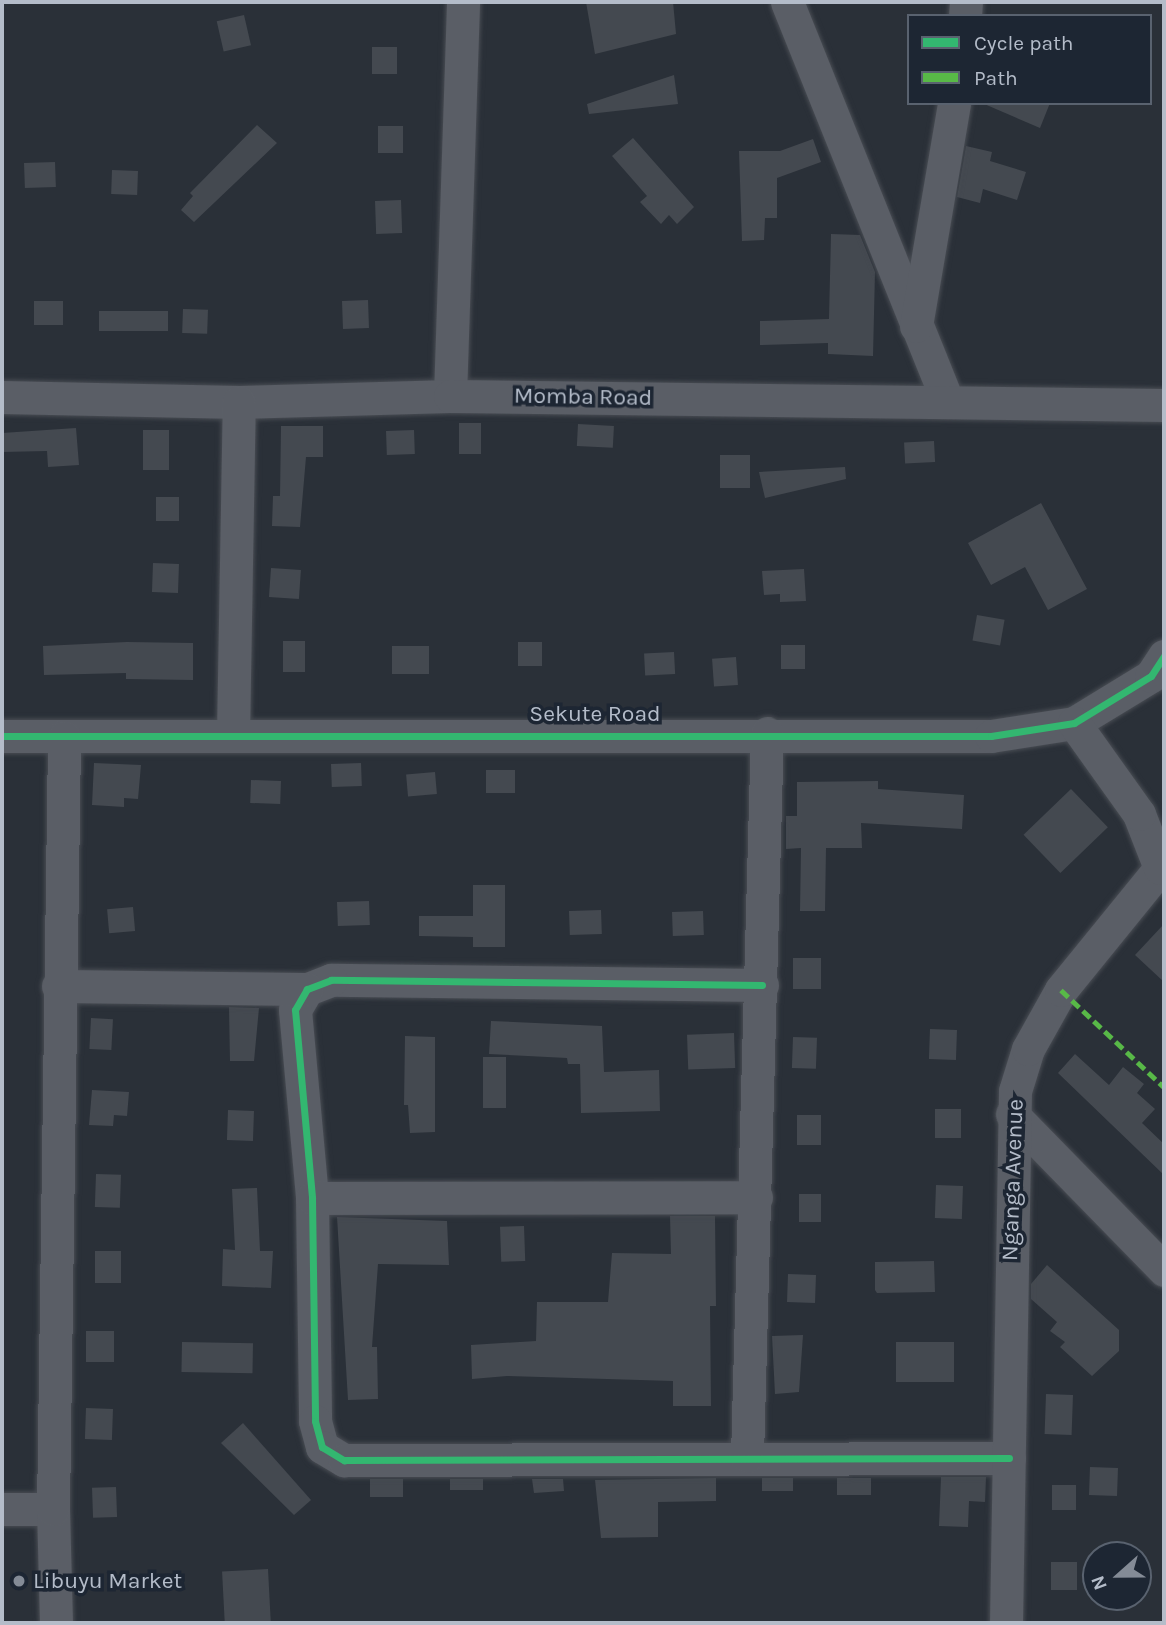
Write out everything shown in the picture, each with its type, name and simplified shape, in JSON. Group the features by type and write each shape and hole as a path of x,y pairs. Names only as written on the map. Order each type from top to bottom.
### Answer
{"street":[{"path":"450,396 463,2"},
{"path":"787,2 947,401"},
{"path":"916,326 954,105"},
{"name":"Momba Road","path":"2,397 239,402 450,396 1164,405"},
{"path":"233,735 239,402"},
{"name":"Sekute Road","path":"2,736 767,733 991,736 1074,723 1151,676 1164,656"},
{"name":"Nganga Avenue","path":"1006,1623 1012,1114 1028,1049 1061,990 1162,870 1139,814 1074,723"},
{"path":"747,1457 767,733"},
{"path":"56,1623 53,1509 58,986 64,737"},
{"path":"58,986 307,989 331,980 762,985"},
{"path":"307,989 295,1010 312,1198 315,1421 322,1447 344,1460 1009,1458"},
{"path":"1012,1114 1164,1270"},
{"path":"312,1198 756,1197"},
{"path":"2,1509 53,1509"}],"building":[{"path":"586,2 673,2 676,34 595,54"},
{"path":"244,15 251,45 224,52 217,21"},
{"path":"372,47 397,47 397,74 372,74"},
{"path":"674,75 678,104 589,114 587,104"},
{"path":"987,105 1049,105 1040,128"},
{"path":"257,125 277,143 194,222 181,210 193,196 190,193"},
{"path":"378,126 403,126 403,153 378,153"},
{"path":"633,138 694,207 677,224 669,215 661,224 640,202 647,196 612,156"},
{"path":"813,139 821,162 777,178 777,218 765,218 764,240 742,241 739,151 780,151"},
{"path":"966,146 992,152 990,161 1026,172 1017,200 983,189 980,203 957,197"},
{"path":"55,162 56,187 25,188 24,163"},
{"path":"112,170 138,171 137,195 111,194"},
{"path":"401,200 402,233 376,234 375,201"},
{"path":"831,234 860,235 875,272 873,356 828,354 828,343 760,345 760,321 829,319"},
{"path":"368,300 369,328 343,329 342,301"},
{"path":"34,301 63,301 63,325 34,325"},
{"path":"183,309 208,310 207,334 182,333"},
{"path":"99,311 168,311 168,331 99,331"},
{"path":"459,423 481,423 481,454 459,454"},
{"path":"578,424 614,426 613,448 577,446"},
{"path":"281,426 323,426 323,457 306,457 300,527 272,526 273,496 280,496"},
{"path":"76,428 79,465 48,467 47,451 2,452 2,433"},
{"path":"143,430 169,430 169,470 143,470"},
{"path":"414,430 415,454 387,455 386,431"},
{"path":"934,441 935,462 905,464 904,443"},
{"path":"720,455 750,455 750,488 720,488"},
{"path":"845,467 846,479 765,498 759,472"},
{"path":"156,497 179,497 179,521 156,521"},
{"path":"1041,503 1087,589 1048,610 1025,567 991,585 968,543"},
{"path":"153,563 179,564 178,593 152,592"},
{"path":"271,568 301,570 299,599 269,597"},
{"path":"804,569 806,601 780,602 780,594 764,595 762,571"},
{"path":"977,615 1005,620 1000,645 972,641"},
{"path":"283,641 305,641 305,672 283,672"},
{"path":"127,642 193,643 193,680 126,679 126,673 44,675 43,646"},
{"path":"518,642 542,642 542,666 518,666"},
{"path":"781,645 805,645 805,669 781,669"},
{"path":"392,646 429,646 429,674 392,674"},
{"path":"674,652 675,674 645,676 644,654"},
{"path":"736,657 738,685 714,687 712,659"},
{"path":"94,763 141,765 138,799 124,798 124,807 92,805"},
{"path":"361,763 362,786 332,787 331,764"},
{"path":"486,770 515,770 515,793 486,793"},
{"path":"435,772 437,794 408,796 406,775"},
{"path":"251,780 281,781 280,804 250,803"},
{"path":"878,781 878,789 964,795 962,829 861,823 862,848 826,848 825,911 800,911 801,848 786,849 786,816 797,816 797,782"},
{"path":"1071,789 1108,827 1060,873 1024,835"},
{"path":"473,885 505,885 505,947 473,947 473,937 419,936 419,916 473,916"},
{"path":"369,901 370,925 338,926 337,902"},
{"path":"133,907 135,931 109,933 107,909"},
{"path":"601,910 602,934 570,935 569,911"},
{"path":"703,911 704,935 673,936 672,912"},
{"path":"1164,924 1164,982 1135,955"},
{"path":"793,958 821,958 821,989 793,989"},
{"path":"229,1007 259,1008 254,1061 230,1061"},
{"path":"91,1018 113,1019 111,1050 89,1049"},
{"path":"491,1021 602,1026 604,1072 659,1070 660,1111 581,1113 580,1064 568,1064 567,1058 489,1054"},
{"path":"930,1029 957,1030 956,1060 929,1059"},
{"path":"734,1033 735,1068 688,1070 687,1035"},
{"path":"405,1036 435,1037 435,1132 410,1133 408,1105 404,1105"},
{"path":"793,1037 817,1038 816,1069 792,1068"},
{"path":"1075,1054 1109,1085 1123,1067 1144,1084 1137,1093 1155,1109 1142,1123 1164,1144 1164,1175 1058,1073"},
{"path":"483,1057 506,1057 506,1108 483,1108"},
{"path":"92,1090 129,1092 127,1116 114,1115 113,1126 89,1125"},
{"path":"935,1109 961,1109 961,1138 935,1138"},
{"path":"228,1110 254,1111 253,1141 227,1140"},
{"path":"797,1115 821,1115 821,1145 797,1145"},
{"path":"96,1174 121,1175 120,1208 95,1207"},
{"path":"936,1185 963,1186 962,1219 935,1218"},
{"path":"257,1188 260,1251 273,1251 271,1288 222,1286 223,1249 235,1250 232,1189"},
{"path":"799,1194 821,1194 821,1222 799,1222"},
{"path":"670,1216 715,1216 716,1306 710,1306 711,1406 673,1406 673,1381 507,1376 472,1379 471,1345 536,1341 537,1302 608,1302 612,1253 671,1254"},
{"path":"337,1217 447,1221 449,1265 378,1264 372,1347 377,1347 378,1399 348,1400"},
{"path":"524,1226 525,1261 501,1262 500,1227"},
{"path":"95,1251 121,1251 121,1283 95,1283"},
{"path":"934,1261 935,1292 877,1293 875,1290 875,1262"},
{"path":"1047,1265 1119,1330 1119,1351 1092,1376 1060,1347 1065,1342 1050,1331 1057,1322 1031,1299 1031,1284"},
{"path":"788,1274 816,1275 815,1303 787,1302"},
{"path":"86,1331 114,1331 114,1362 86,1362"},
{"path":"803,1335 799,1392 775,1394 772,1336"},
{"path":"182,1342 253,1343 252,1373 181,1372"},
{"path":"896,1342 954,1342 954,1382 896,1382"},
{"path":"1046,1394 1073,1395 1072,1435 1045,1434"},
{"path":"86,1408 113,1409 112,1440 85,1439"},
{"path":"243,1423 311,1500 294,1515 221,1443"},
{"path":"1090,1467 1118,1468 1117,1496 1089,1495"},
{"path":"941,1477 986,1477 985,1502 969,1501 968,1527 939,1526"},
{"path":"716,1478 716,1501 658,1502 658,1537 601,1538 595,1480"},
{"path":"762,1478 793,1478 793,1491 762,1491"},
{"path":"837,1478 871,1478 871,1495 837,1495"},
{"path":"370,1479 403,1479 403,1497 370,1497"},
{"path":"450,1479 483,1479 483,1490 450,1490"},
{"path":"532,1479 563,1479 564,1491 534,1493"},
{"path":"1052,1485 1076,1485 1076,1510 1052,1510"},
{"path":"116,1487 117,1517 93,1518 92,1488"},
{"path":"1051,1562 1077,1562 1077,1590 1051,1590"},
{"path":"268,1569 271,1623 225,1623 222,1571"}],"marked path":[{"path":"1061,990 1164,1087"}],"cycle path":[{"path":"2,736 991,736 1074,723 1151,676 1164,656"},
{"path":"762,985 331,980 307,989 295,1010 312,1198 315,1421 322,1447 344,1460 1009,1458"}],"place":[{"name":"Libuyu Market","path":"19,1581"}]}
